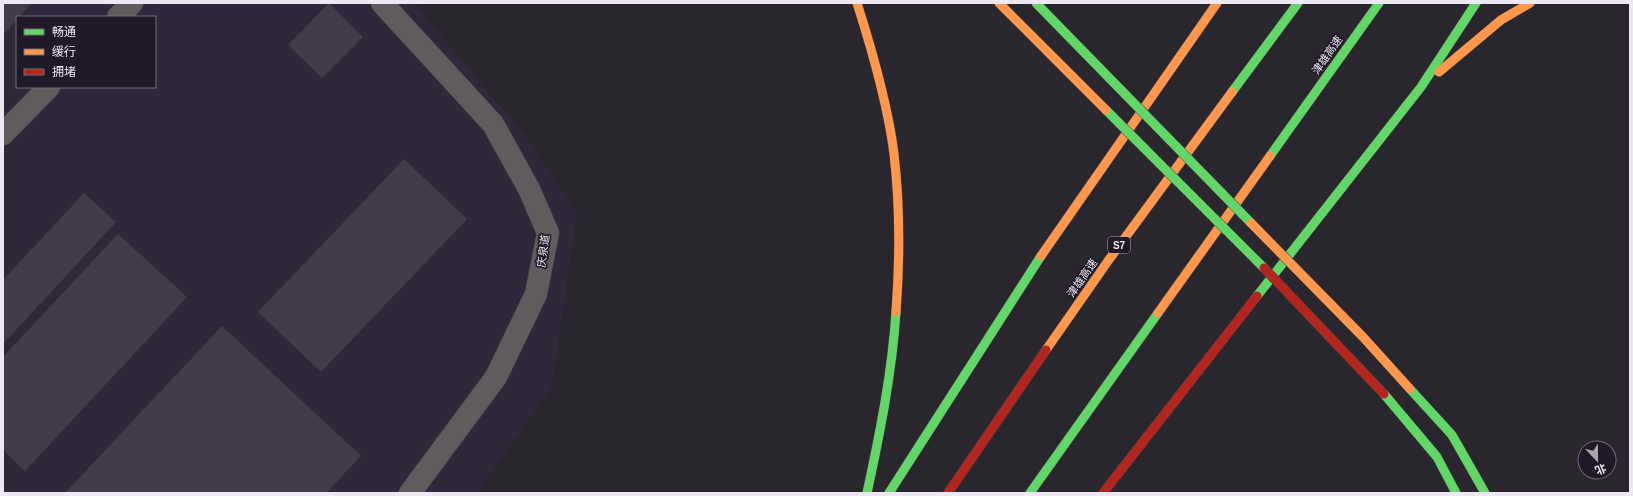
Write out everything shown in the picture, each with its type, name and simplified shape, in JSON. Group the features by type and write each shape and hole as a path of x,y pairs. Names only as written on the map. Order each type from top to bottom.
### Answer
{"highway":[{"path":"857,3 876,63 894,153 900,231 896,323 886,398 867,493"},
{"path":"999,3 1282,286 1379,387 1437,457 1456,493"},
{"path":"1036,3 1363,336 1452,435 1485,493"},
{"path":"889,493 1054,235 1217,3"},
{"name":"津雄高速","path":"948,493 1108,261 1298,3"},
{"name":"津雄高速","path":"1030,493 1379,3"},
{"path":"1104,493 1421,87 1476,3"},
{"path":"1421,87 1501,20 1530,3"}],"street":[{"path":"119,16 132,3"},
{"name":"庆泉道","path":"382,3 493,124 529,189 548,233 536,294 496,377 410,493"},
{"path":"3,134 48,88"}],"shaded area":[{"path":"3,3 414,3 528,139 577,213 552,387 477,493 3,493"}],"building":[{"path":"3,3 32,3 20,16 16,16 16,21 3,35"},
{"path":"329,3 363,37 322,78 288,45"},
{"path":"404,159 467,219 321,372 258,312"},
{"path":"84,193 116,222 3,344 3,280"},
{"path":"118,234 187,297 25,471 3,450 3,357"},
{"path":"222,326 361,456 326,493 65,493"}],"traffic: fast":[{"path":"1036,3 1251,223"},
{"path":"1232,92 1298,3"},
{"path":"1270,156 1379,3"},
{"path":"1257,296 1421,87 1476,3"},
{"path":"1106,110 1264,268"},
{"path":"889,493 1041,256"},
{"path":"867,493 885,403 892,358 896,312"},
{"path":"1030,493 1158,313"},
{"path":"1410,389 1452,435 1485,493"},
{"path":"1384,394 1437,457 1456,493"}],"traffic: slow":[{"path":"857,3 879,78 888,116 894,154 899,233 896,312"},
{"path":"999,3 1106,110"},
{"path":"1041,256 1217,3"},
{"path":"1439,72 1501,20 1530,3"},
{"path":"1046,350 1108,261 1232,92"},
{"path":"1158,313 1270,156"},
{"path":"1251,223 1363,337 1410,389"}],"traffic: jam":[{"path":"1264,268 1384,394"},
{"path":"1103,493 1257,296"},
{"path":"948,493 1046,350"}]}
